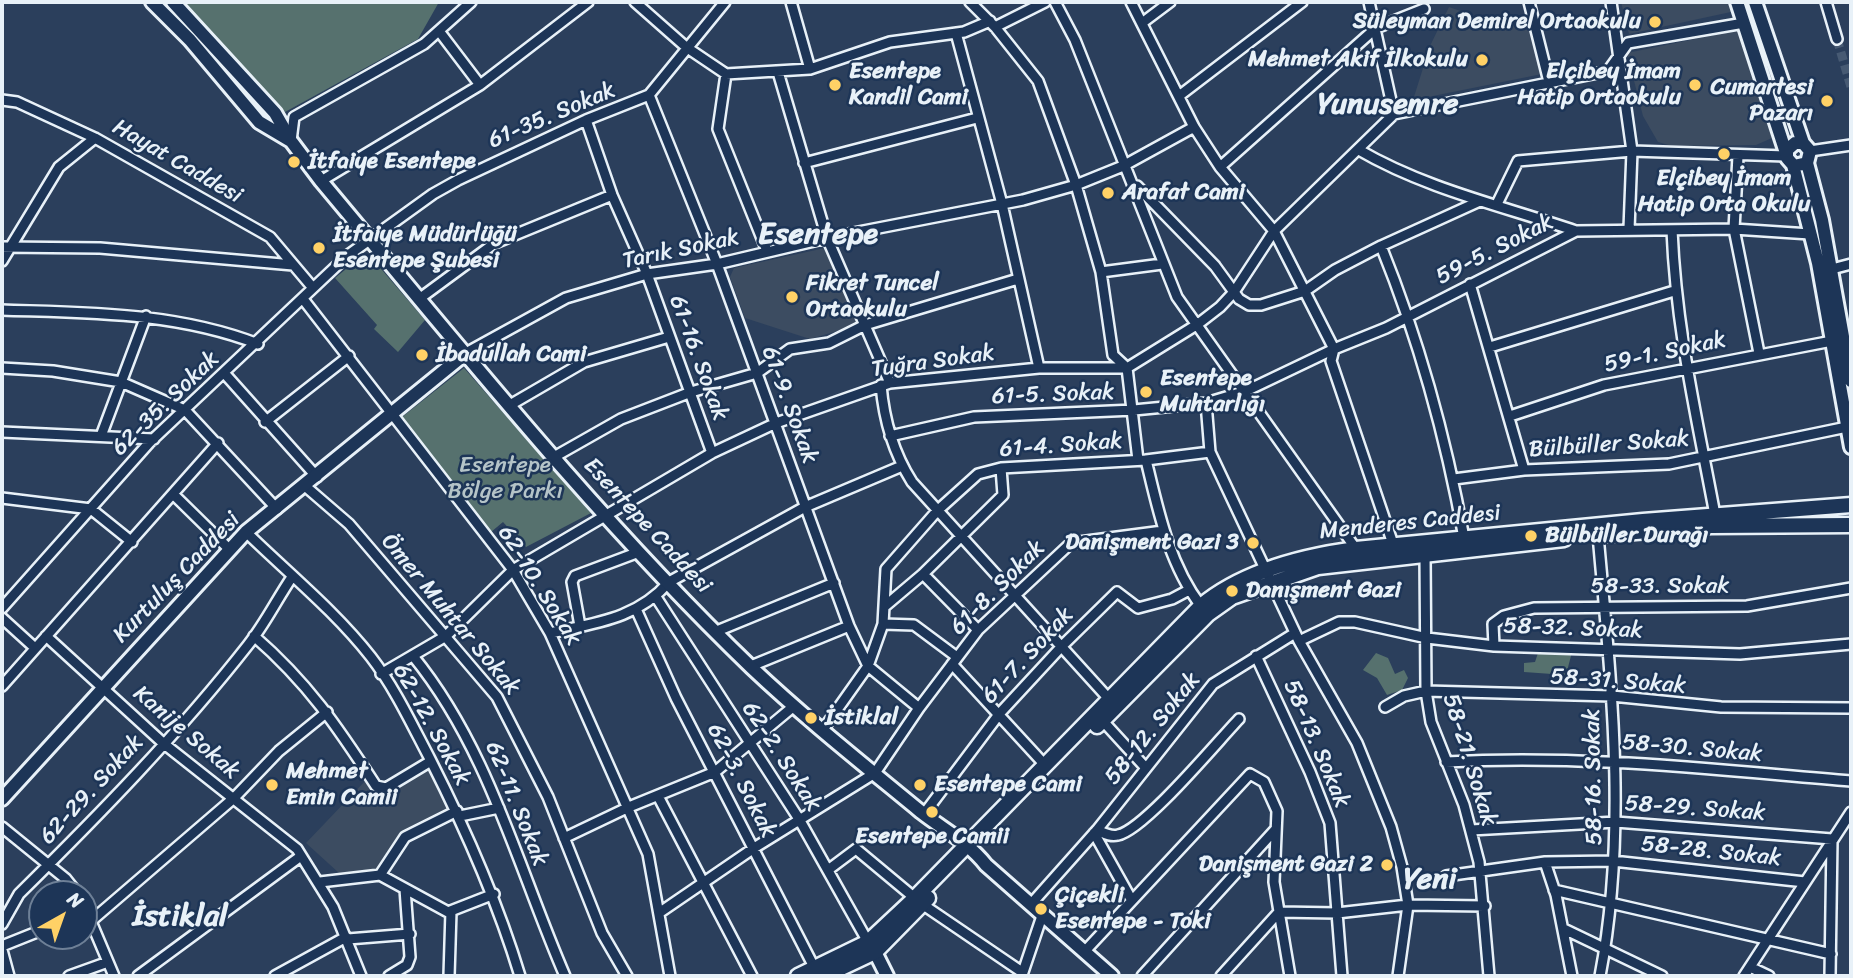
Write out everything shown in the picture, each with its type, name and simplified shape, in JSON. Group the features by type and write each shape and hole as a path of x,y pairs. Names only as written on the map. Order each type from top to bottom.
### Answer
{"main road":[{"name":"Menderes Caddesi","path":"968,851 1208,614 1268,577 1313,556 1393,544 1851,505"},
{"name":"Menderes Caddesi","path":"968,851 1109,699 1201,606 1228,587 1318,567 1598,535 1711,526 1851,525"},
{"path":"798,976 819,973 871,947 968,851"}],"street":[{"path":"152,2 190,40 259,122 291,141 294,117 424,44 471,2"},
{"name":"Esentepe Caddesi","path":"173,2 275,113 291,141 321,181 554,457 639,552 794,706 1032,903 1112,976"},
{"path":"321,181 480,85 579,5 588,2"},
{"path":"635,2 686,47 726,74 810,69 890,42 956,33 992,24 1045,2"},
{"name":"61-35. Sokak","path":"370,240 458,180 586,120 649,95 725,2"},
{"path":"791,2 810,69"},
{"path":"970,2 992,24 1038,81 1076,185 1101,272 1114,355 1127,368 1142,460 1163,531 1189,590 1201,606"},
{"path":"1055,2 1075,40 1123,166 1134,183 1249,305 1305,291 1335,270 1381,246 1480,201"},
{"path":"1130,2 1194,127 1220,167 1274,230 1334,349 1331,361 1393,544"},
{"path":"1142,23 1170,2"},
{"path":"1180,96 1302,2"},
{"path":"1369,2 1394,114"},
{"path":"1529,2 1549,82"},
{"path":"1612,2 1632,151 1629,229"},
{"path":"1737,2 1789,158 1810,233 1851,447"},
{"path":"1755,2 1807,152 1832,269 1851,382"},
{"path":"1826,2 1837,39"},
{"path":"1220,167 1376,28 1424,9"},
{"path":"1127,368 1198,324 1234,292 1274,230 1394,114 1608,71 1628,43 1744,23"},
{"path":"439,31 480,85"},
{"path":"956,33 1002,204 1039,368"},
{"path":"778,72 827,238 866,325 885,384 890,436 902,466 937,511 1109,699"},
{"path":"726,74 718,129 767,251"},
{"name":"61-9. Sokak","path":"649,95 717,264 849,626 868,666 919,708"},
{"name":"Hayat Caddesi","path":"2,100 17,102 96,138 270,237 313,288"},
{"path":"804,163 977,118"},
{"name":"61-16. Sokak","path":"586,120 612,195 647,274 712,453"},
{"name":"Tarık Sokak","path":"466,353 565,298 647,274 717,264 827,238 1002,204 1076,185 1123,166 1194,127"},
{"path":"2,261 6,247 59,167 96,138"},
{"path":"1789,158 1792,144 1807,152"},
{"path":"1497,204 1518,161 1632,151 1789,158 1807,152 1851,145"},
{"path":"1359,150 1392,169 1480,201 1497,204 1576,231"},
{"path":"1738,156 1734,229 1759,353"},
{"path":"1134,183 1162,264 1177,296 1356,549"},
{"path":"419,299 495,243 612,195"},
{"name":"59-5. Sokak","path":"1334,349 1409,317 1576,231 1734,229 1810,233"},
{"path":"1672,230 1674,291 1685,367 1715,515"},
{"name":"62-35. Sokak","path":"2,608 153,439 258,344 347,256 370,240"},
{"path":"1381,246 1409,317 1454,479 1464,538"},
{"path":"6,247 100,248 293,265"},
{"path":"1101,272 1162,264"},
{"path":"1832,269 1851,264"},
{"path":"554,457 621,419 691,392 757,373 790,349 828,343 866,325 1018,279"},
{"path":"1470,285 1524,470"},
{"path":"1489,347 1674,291"},
{"name":"62-10. Sokak","path":"303,299 513,570 550,633 648,854 670,976"},
{"path":"2,310 146,316 203,325 258,344"},
{"path":"101,436 146,316"},
{"path":"510,405 584,362 668,337"},
{"name":"59-1. Sokak","path":"1510,416 1604,385 1685,367 1832,341"},
{"name":"61-5. Sokak","path":"890,436 974,417 1134,411 1206,403 1246,391 1334,349"},
{"name":"Kurtuluş Caddesi","path":"2,799 246,532 317,477 466,353"},
{"path":"265,422 349,356"},
{"path":"2,368 52,371 121,382 185,410 277,509"},
{"name":"Tuğra Sokak","path":"381,674 446,636 513,570 604,514 712,453 776,423 885,384 1039,368 1127,368"},
{"path":"225,374 265,422 317,477"},
{"path":"1206,403 1210,452 1297,637 1335,701 1377,788 1402,867 1408,905 1398,976"},
{"name":"Bülbüller Sokak","path":"1454,479 1524,470 1669,464 1847,426"},
{"path":"2,432 153,439"},
{"path":"2,686 218,443"},
{"name":"61-4. Sokak","path":"822,731 868,666 883,624 886,569 937,511 978,474 1001,468 1142,460 1210,452"},
{"path":"550,633 609,622 656,597 669,582 805,507 902,466"},
{"path":"884,607 923,574 1003,495 1001,468"},
{"name":"Ömer Muhtar Sokak","path":"305,486 349,524 497,697 522,740 603,933 627,976"},
{"path":"173,494 230,550"},
{"path":"2,498 91,509 132,542"},
{"name":"61-8. Sokak","path":"875,773 919,708 978,630 1071,543 1163,531"},
{"name":"62-12. Sokak","path":"246,532 352,635 381,674 459,813 494,894 520,976"},
{"name":"58-16. Sokak","path":"1598,535 1612,696 1616,822 1611,901 1600,976"},
{"path":"580,626 572,582 575,576 639,552"},
{"name":"58-21. Sokak","path":"1425,555 1426,691 1431,722 1464,805 1480,869 1489,976"},
{"path":"923,574 978,630"},
{"name":"62-29. Sokak","path":"2,924 19,894 163,743 254,636 292,577"},
{"path":"717,631 834,583"},
{"name":"58-33. Sokak","path":"1494,646 1493,624 1504,616 1534,608 1746,606 1851,588"},
{"name":"61-7. Sokak","path":"925,814 1000,713 1117,592 1138,608 1172,599 1189,590"},
{"name":"62-2. Sokak","path":"656,597 799,819 871,947"},
{"name":"62-3. Sokak","path":"636,609 676,698 819,973"},
{"path":"2,618 35,648"},
{"name":"58-32. Sokak","path":"1297,637 1339,622 1356,622 1427,638 1494,646 1741,654 1851,645"},
{"path":"883,624 914,625 954,660 1045,765"},
{"path":"751,666 849,626"},
{"name":"Kanije Sokak","path":"46,636 163,743 234,798 301,856 320,882 362,976"},
{"path":"254,636 293,670 327,712 379,788 386,788 431,761"},
{"name":"58-12. Sokak","path":"1032,903 1095,832 1213,684 1256,656 1297,637"},
{"name":"62-11. Sokak","path":"413,656 432,679 461,726 499,808 565,976"},
{"name":"58-13. Sokak","path":"1256,656 1310,772 1330,823 1342,976"},
{"name":"58-31. Sokak","path":"1385,707 1404,696 1426,691 1612,696 1721,708 1851,708"},
{"path":"564,838 629,807 715,772 794,706"},
{"path":"98,904 234,798 279,751 327,712"},
{"path":"1095,832 1108,835 1125,832 1174,789 1239,719"},
{"path":"1102,720 1145,767"},
{"name":"58-30. Sokak","path":"1446,762 1495,759 1615,762 1851,781"},
{"path":"659,914 703,881 875,773"},
{"path":"1085,951 1131,898 1250,774 1265,782 1277,811 1274,882 1290,976"},
{"path":"658,796 752,976"},
{"path":"380,875 405,837 459,813 499,808"},
{"path":"1744,976 1851,812"},
{"name":"58-29. Sokak","path":"1471,830 1616,822 1832,839"},
{"path":"2,827 49,864 64,880"},
{"path":"1142,976 1275,830"},
{"path":"1095,832 1131,898"},
{"path":"1830,976 1832,839"},
{"path":"828,870 856,849 919,901 1022,974 1043,913"},
{"path":"138,976 301,856"},
{"name":"58-28. Sokak","path":"1446,876 1480,869 1545,862 1614,861 1805,882"},
{"path":"1545,862 1555,890 1573,976"},
{"path":"320,882 380,875 451,911 494,894"},
{"path":"389,976 407,965 410,934 405,889"},
{"path":"1555,890 1831,954"},
{"path":"1221,976 1279,912 1337,913 1408,905 1485,906"},
{"path":"449,976 451,911"},
{"path":"1564,929 1662,976"},
{"path":"275,976 347,938 410,934"},
{"path":"9,976 2,948 28,936"},
{"path":"98,940 114,976"},
{"path":"871,947 887,976"},
{"path":"68,976 108,962"},
{"path":"1750,967 1769,976"}],"shaded area":[{"name":"Süleyman Demirel Ortaokulu","path":"1621,2 1737,2 1740,10 1629,34"},
{"name":"Mehmet Akif İlkokulu","path":"1449,7 1498,24 1531,26 1542,74 1413,100 1430,46"},
{"name":"Elçibey İmam Hatip Ortaokulu","path":"1739,30 1772,138 1756,145 1672,146 1658,142 1643,116 1627,53"},
{"name":"Fikret Tuncel Ortaokulu","path":"825,248 858,325 810,339 745,318 730,277 734,268"},
{"path":"429,769 448,809 401,832 378,869 339,873 306,843 367,779 378,796"}],"green space":[{"path":"184,2 439,2 418,39 285,112"},
{"path":"362,256 370,256 425,320 398,352 374,329 377,325 335,278"},
{"name":"Esentepe Bölge Parkı","path":"464,368 591,513 526,547 503,522 491,532 402,417"},
{"path":"1572,652 1566,675 1524,672 1524,663 1535,662 1538,653"},
{"path":"1376,653 1388,658 1395,674 1404,670 1408,678 1402,690 1387,695 1377,678 1363,670"}],"tunnel":[{"path":"1837,39 1851,87"}],"place":[{"name":"Süleyman Demirel Ortaokulu","path":"1655,22"},
{"name":"Mehmet Akif İlkokulu","path":"1482,60"},
{"name":"Esentepe Kandil Cami","path":"835,85"},
{"name":"Elçibey İmam Hatip Ortaokulu","path":"1695,85"},
{"name":"Cumartesi Pazarı","path":"1827,101"},
{"name":"Elçibey İmam Hatip Orta Okulu","path":"1724,154"},
{"name":"İtfaiye Esentepe","path":"294,162"},
{"name":"Arafat Cami","path":"1108,193"},
{"name":"İtfaiye Müdürlüğü Esentepe Şubesi","path":"319,248"},
{"name":"Fikret Tuncel Ortaokulu","path":"792,297"},
{"name":"İbadullah Cami","path":"422,355"},
{"name":"Esentepe Muhtarlığı","path":"1146,392"},
{"name":"Bülbüller Durağı","path":"1531,536"},
{"name":"Danişment Gazi 3","path":"1253,543"},
{"name":"Danışment Gazi","path":"1232,591"},
{"name":"İstiklal","path":"811,718"},
{"name":"Mehmet Emin Camii","path":"272,785"},
{"name":"Esentepe Cami","path":"920,785"},
{"name":"Esentepe Camii","path":"932,812"},
{"name":"Danişment Gazi 2","path":"1387,865"},
{"name":"Çiçekli Esentepe - Toki","path":"1041,909"}],"district":[{"name":"Yunusemre","path":"1388,105"},
{"name":"Esentepe","path":"818,235"},
{"name":"Yeni","path":"1430,880"},
{"name":"İstiklal","path":"180,917"}]}
